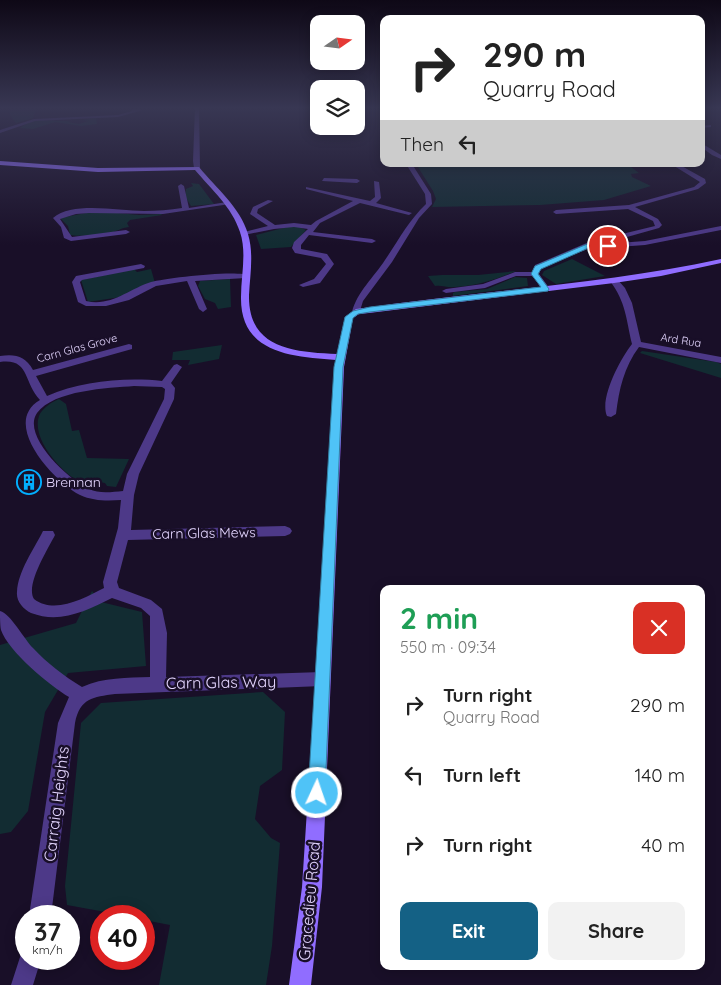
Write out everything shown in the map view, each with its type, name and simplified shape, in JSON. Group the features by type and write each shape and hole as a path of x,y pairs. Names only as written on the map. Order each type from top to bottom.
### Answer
{"street":[{"path":"196,153 197,168 227,204 244,233 247,251 245,313 254,335 268,344 288,351 340,357"},
{"path":"0,163 90,170 197,168"},
{"path":"411,167 428,194 428,204 416,217 388,262 359,301 356,312 614,281 661,274 721,261"},
{"path":"556,212 630,207 696,188 703,183 703,180 699,177 680,167"},
{"path":"316,190 326,186 323,177 376,184 378,199 370,204"},
{"path":"181,186 186,210"},
{"path":"308,188 408,213"},
{"path":"303,285 318,280 330,264 324,256 303,253 296,249 297,244 325,217 358,201"},
{"path":"270,202 255,208 252,213 274,227"},
{"path":"126,232 71,239 67,236 64,227 56,218 63,214 96,210 146,214 227,204"},
{"path":"534,274 536,269 542,265 592,244 648,230 659,225 656,220 630,207"},
{"path":"244,233 294,225 356,242 372,241"},
{"path":"592,244 608,246 628,245 721,228"},
{"path":"141,266 79,278 76,282 82,302 92,305 118,300 129,297 148,286 190,279 246,276"},
{"path":"446,291 482,287 514,274 534,274"},
{"path":"534,274 546,289"},
{"path":"190,279 204,309"},
{"path":"611,414 612,394 620,368 637,344 628,298 624,290 614,281"},
{"name":"Gracedieu Road","path":"300,985 312,887 340,357 348,319 356,312"},
{"name":"Ard Rua","path":"637,344 721,360"},
{"name":"Carn Glas Grove","path":"31,374 129,347"},
{"name":"Carn Glas Grove","path":"0,359 18,358 31,374 36,390 45,400"},
{"path":"165,384 177,367"},
{"path":"48,535 25,587 25,599 28,604 39,610 68,610 112,590 111,577 123,536 128,495 136,464 170,396 170,388 165,384 137,383 103,386 45,400 33,411 29,422 32,440 40,451 81,491 101,496 128,495"},
{"name":"Carn Glas Mews","path":"123,536 285,531"},
{"name":"Carn Glas Way","path":"112,590 119,595 146,604 157,614 160,633 158,684 322,679"},
{"path":"0,617 20,645 36,663 61,684 81,696 105,687 158,684"},
{"name":"Carraig Heights","path":"42,905 66,728 73,703 81,696"},
{"path":"22,985 27,970"}],"green space":[{"path":"418,167 631,167 639,173 631,174 632,177 651,186 604,200 540,205 432,207 436,199"},
{"path":"191,183 199,184 214,204 191,206 185,196 186,189 193,186"},
{"path":"96,211 162,215 130,220 127,223 129,227 111,233 85,236 70,235 68,226 60,218"},
{"path":"287,227 299,227 306,230 291,247 261,249 256,235"},
{"path":"572,259 605,276 556,284 542,275 544,271"},
{"path":"134,269 137,272 151,269 155,283 121,297 88,302 81,280"},
{"path":"516,271 479,284 452,287 435,286 428,276 478,275"},
{"path":"515,277 527,278 528,286 453,296 455,292 487,289"},
{"path":"230,279 231,307 218,309 215,303 205,299 198,286 200,281"},
{"path":"222,345 219,359 188,365 190,360 172,360 173,352"},
{"path":"642,351 716,362 721,364 721,378 640,353"},
{"path":"59,399 66,404 72,431 79,430 87,458 129,459 116,487 107,486 105,483 99,482 91,487 82,484 53,459 40,437 39,416 45,408"},
{"path":"92,591 101,602 142,612 146,666 68,673 45,712 28,811 11,832 0,834 0,645 76,623"},
{"path":"263,692 285,712 282,770 260,786 255,819 271,838 280,843 272,946 266,985 159,985 170,925 155,922 155,905 90,905 90,909 80,907 80,905 67,905 65,886 81,723 101,703"}],"place":[{"name":"Brennan","path":"29,482"}],"route":[{"path":"317,793 339,367 349,317 356,312 370,310 546,289 534,274 538,267 592,244 608,246"}]}
